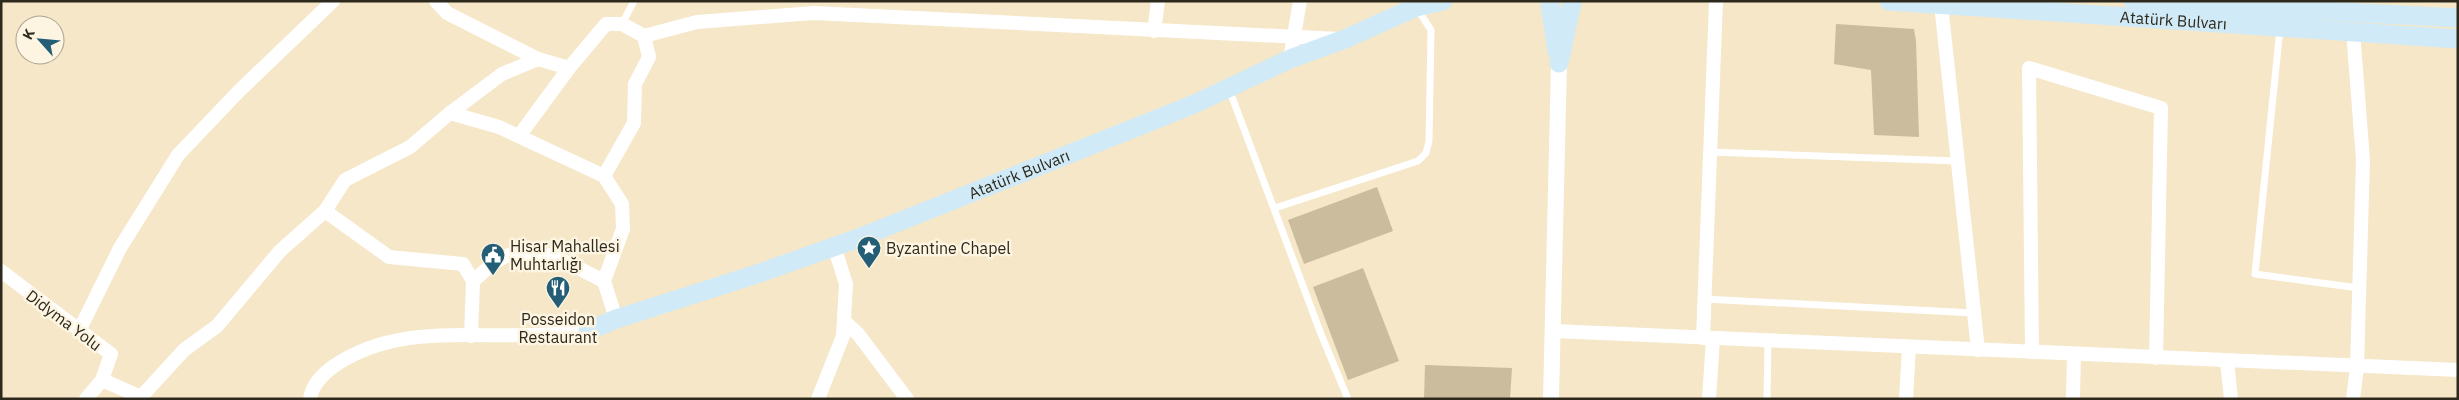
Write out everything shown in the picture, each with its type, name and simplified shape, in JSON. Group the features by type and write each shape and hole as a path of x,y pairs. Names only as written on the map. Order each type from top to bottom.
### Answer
{"main road":[{"name":"Atatürk Bulvarı","path":"588,331 616,319 757,274 834,246 1192,105 1290,59 1345,39 1417,4 1443,1"},
{"name":"Atatürk Bulvarı","path":"1889,1 2280,26 2352,15 2458,39"},
{"name":"Atatürk Bulvarı","path":"2133,1 2352,15 2458,18"},
{"path":"1559,63 1548,2 1565,6 1574,2"},
{"path":"1559,63 1574,2"}],"street":[{"path":"79,331 120,248 178,155 238,92 333,1"},
{"path":"436,1 447,13 538,59 570,68"},
{"path":"1154,31 1158,1"},
{"path":"1290,59 1292,35 1300,1"},
{"path":"1709,399 1708,338 1704,299 1716,1"},
{"path":"1940,4 1978,350"},
{"path":"519,136 606,24 622,24 644,36 697,22 814,13 1345,39"},
{"path":"2352,15 2363,160 2357,367 2353,399"},
{"path":"604,176 634,123 635,84 649,56 644,36"},
{"path":"102,380 141,398 184,350 217,326 280,251 325,211 345,180 410,147 450,113 502,74 538,59"},
{"path":"1551,399 1559,63"},
{"path":"2032,352 2029,68 2160,108 2156,358"},
{"path":"450,113 519,136 604,176 622,204 623,229 604,281 616,319"},
{"path":"325,211 389,257 463,264 473,281 471,336"},
{"path":"818,399 843,336 846,284 834,246"},
{"path":"473,281 497,262 516,253 542,253 604,281"},
{"name":"Didyma Yolu","path":"1,271 111,354 102,380 86,399"},
{"path":"844,321 858,334 907,399"},
{"path":"310,399 321,376 365,348 419,336 529,335 588,331"},
{"path":"1554,331 2458,370"},
{"path":"1906,399 1909,347"},
{"path":"2073,399 2074,354"},
{"path":"2227,361 2231,399"}],"lane":[{"path":"622,24 634,1"},
{"path":"1274,208 1418,160 1426,153 1429,141 1430,30 1417,4"},
{"path":"2280,26 2255,274 2359,288"},
{"path":"1229,88 1321,334 1348,399"},
{"path":"1710,152 1957,161"},
{"path":"1704,299 1974,313"},
{"path":"1767,399 1768,341"}],"building":[{"path":"1836,24 1914,29 1919,137 1874,135 1871,70 1834,64"},
{"path":"1377,187 1393,231 1304,264 1288,220"},
{"path":"1363,268 1399,361 1348,380 1313,287"},
{"path":"1425,365 1512,368 1510,399 1424,399"}],"place":[{"name":"Byzantine Chapel","path":"869,269"},
{"name":"Hisar Mahallesi Muhtarlığı","path":"493,276"},
{"name":"Posseidon Restaurant","path":"558,309"}]}
